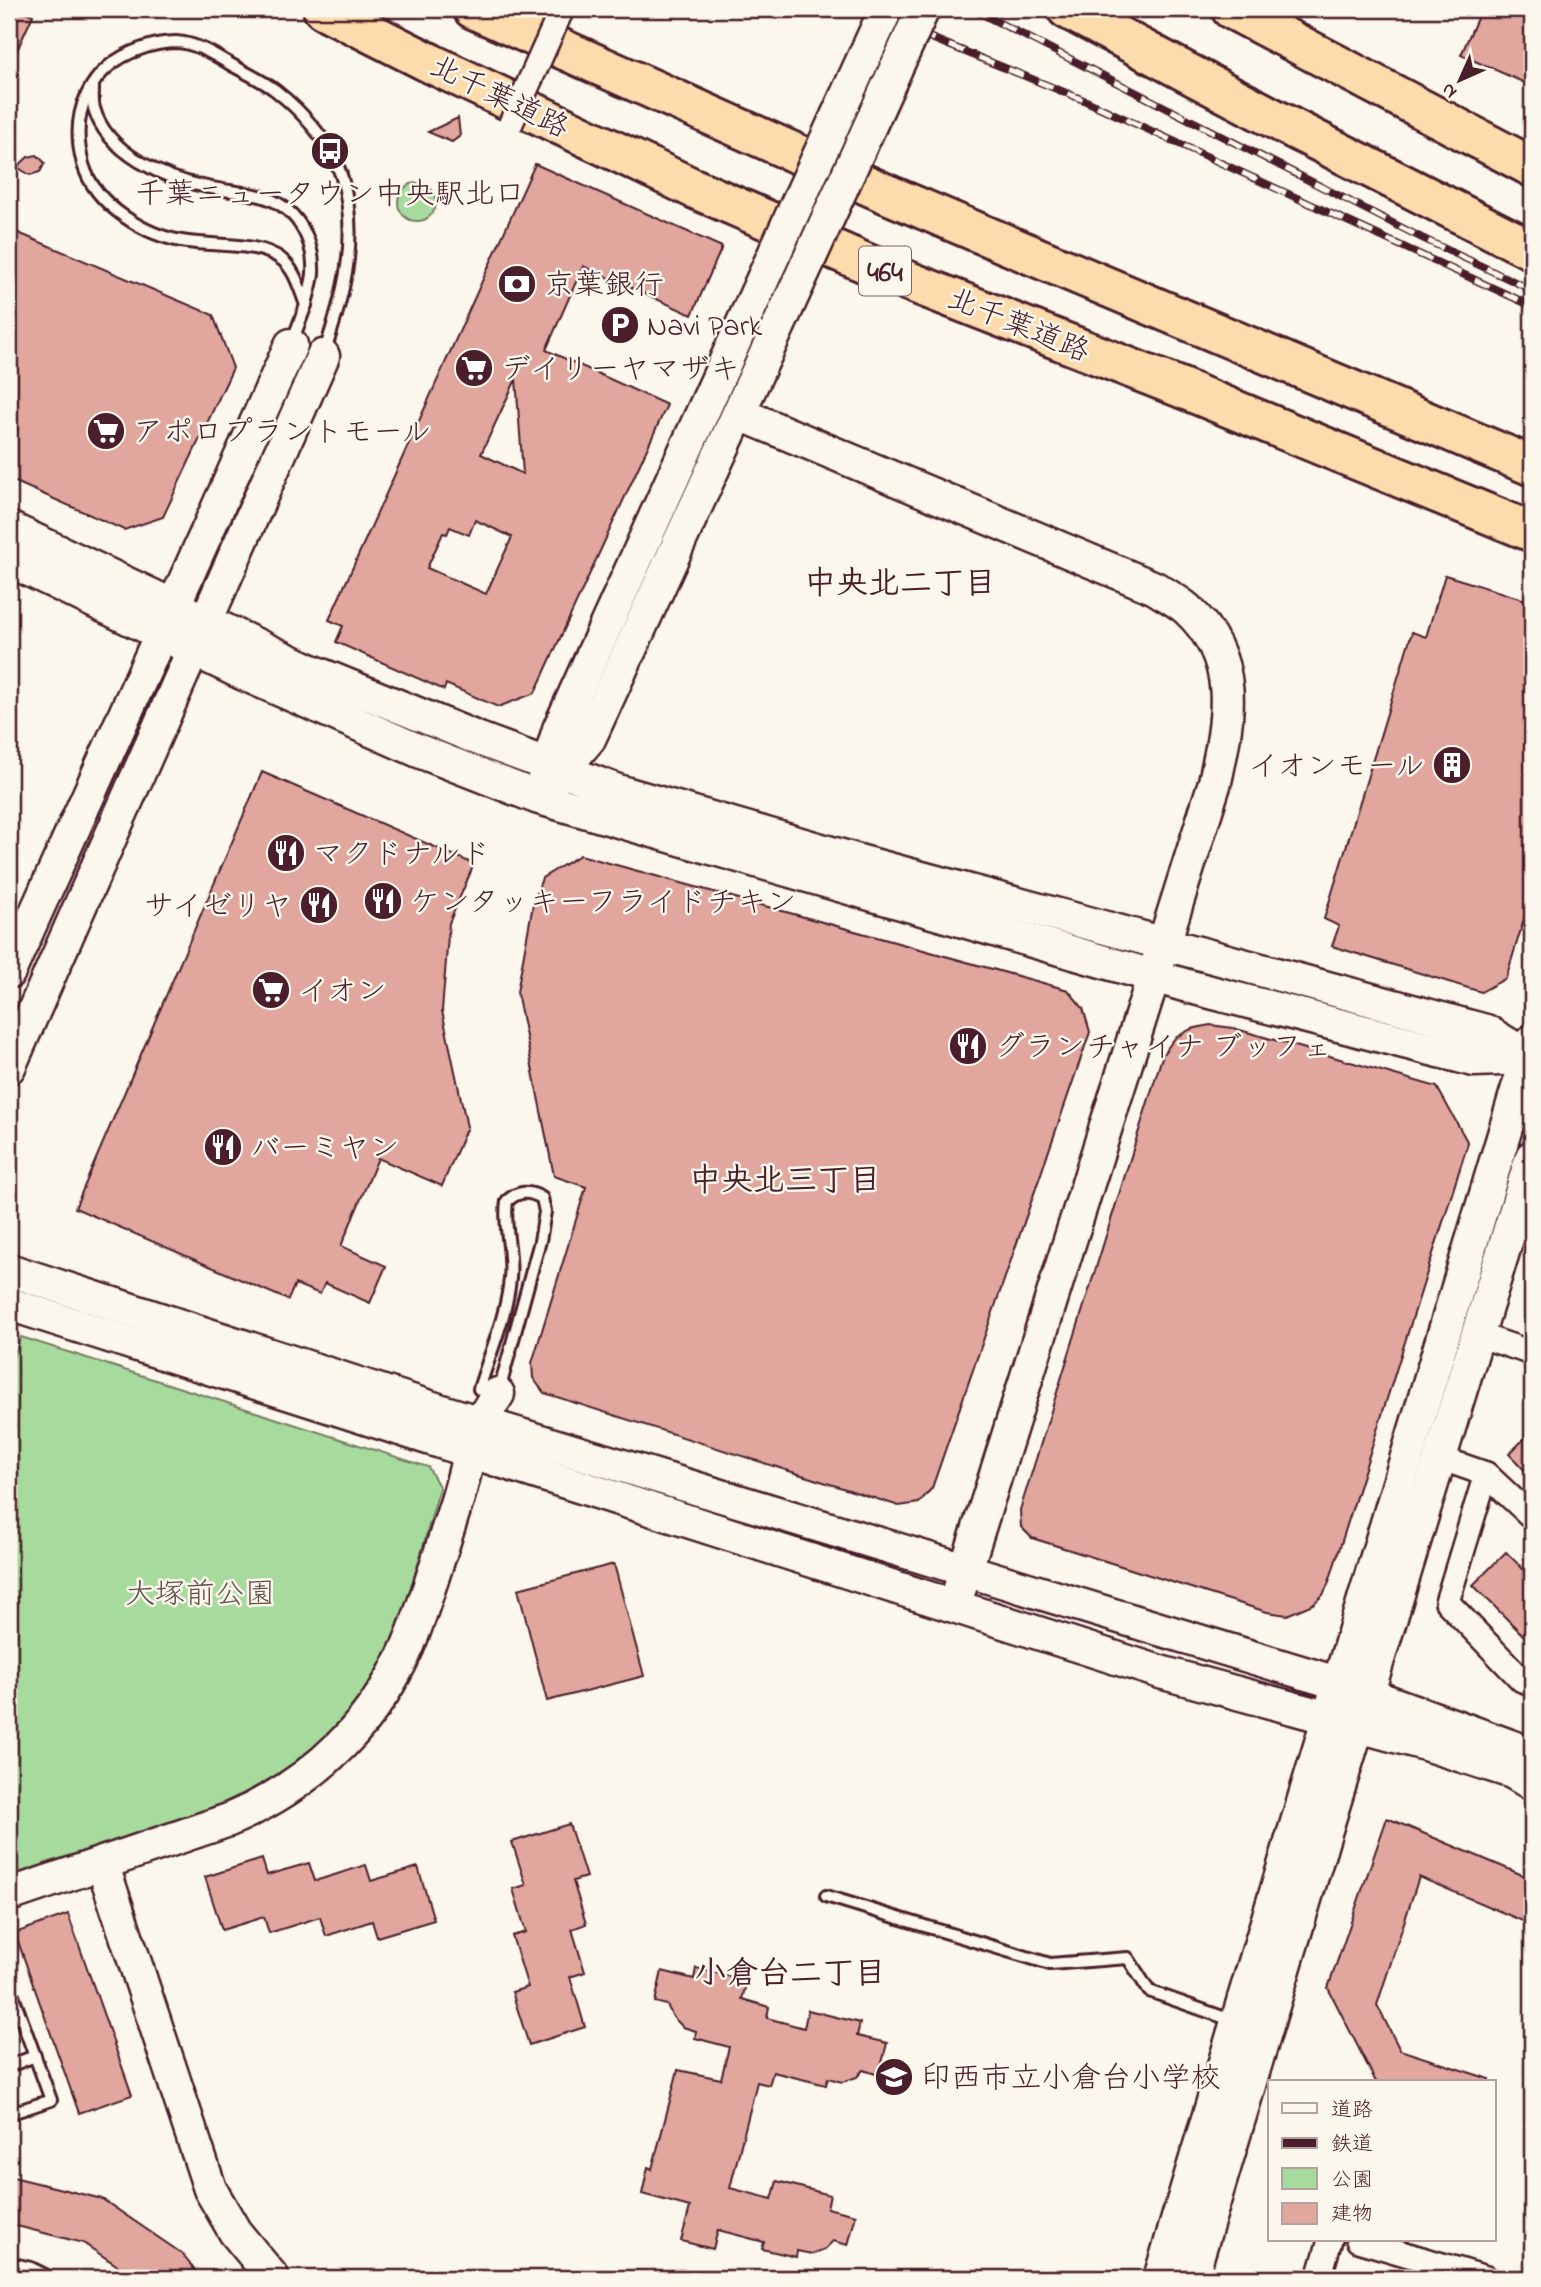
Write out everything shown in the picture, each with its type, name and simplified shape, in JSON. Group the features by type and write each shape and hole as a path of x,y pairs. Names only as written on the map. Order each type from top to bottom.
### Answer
{"highway":[{"name":"北千葉道路","path":"323,9 693,188 893,275 1179,387 1532,532"},
{"name":"464","path":"473,9 899,199 1532,466"},
{"path":"1067,9 1302,134 1532,250"},
{"path":"1231,9 1532,167"}],"street":[{"path":"511,122 562,9"},
{"path":"556,768 559,729 886,9"},
{"path":"539,798 556,768 589,739 923,9"},
{"path":"9,972 291,345"},
{"path":"9,1067 323,356"},
{"path":"740,414 1155,588 1186,608 1209,633 1222,659 1228,689 1226,729 1215,782 955,1606"},
{"path":"9,528 307,669 479,740 622,792 859,861 1486,1031 1531,1053"},
{"path":"9,560 193,650 419,751 539,798 1153,977 1475,1060 1531,1053"},
{"path":"1160,2278 1337,1683 1531,1053"},
{"path":"1191,2278 1532,1157"},
{"path":"9,1270 955,1606 1160,1672 1512,1772 1532,1784"},
{"path":"9,1304 476,1437 966,1569 1337,1683 1532,1754"},
{"path":"1478,1335 1532,1353"},
{"path":"9,1895 258,1808 293,1787 324,1763 355,1733 378,1701 414,1633 488,1392"},
{"path":"1440,1458 1486,1474 1532,1517"},
{"path":"1486,1474 1447,1602 1522,1681 1532,1683"},
{"path":"102,1863 210,2189 235,2232 273,2278"},
{"path":"1319,2278 1329,2242"},
{"path":"1365,2242 1486,2278"}],"lane":[{"path":"306,305 292,271 281,258 262,250 185,242 158,234 122,215 95,188 84,166 79,137 80,112 94,82 110,65 129,53 152,45 176,42 202,48 274,89 305,118 330,151 342,177 350,228 349,267 340,307 323,356"},
{"path":"94,82 93,106 101,126 117,146 135,159 204,187 261,196 279,203 296,216 306,235 313,258 313,276 306,305 291,345"},
{"path":"532,1193 542,1198 545,1212 540,1241 488,1392 510,1278 505,1213 507,1202 514,1195 532,1193"},
{"path":"826,1896 1050,1964 1128,1958 1149,1991 1236,2022"},
{"path":"9,1985 14,2015 35,2056 51,2100 9,2114"},
{"path":"9,2066 35,2056"},
{"path":"9,2263 31,2268 51,2278"}],"green space":[{"path":"417,183 430,189 436,202 430,215 417,221 404,215 398,202 404,189"},
{"name":"大塚前公園","path":"21,1337 428,1467 440,1488 411,1588 390,1646 359,1700 320,1743 272,1777 218,1805 9,1876 9,1368"}],"building":[{"path":"9,9 18,9 33,15 9,68"},
{"path":"1481,9 1532,9 1532,86 1461,55"},
{"path":"458,118 460,136 452,142 428,132"},
{"path":"37,155 45,163 40,172 30,175 17,167 28,157"},
{"path":"535,164 722,247 692,315 583,266 546,350 667,405 535,693 498,707 446,684 444,690 336,642 343,626 329,620","holes":["516,379 523,474 481,454","475,520 512,537 486,594 427,568 443,533 447,534 450,527 469,535"]},
{"name":"アポロプラントモール","path":"9,229 213,315 233,368 163,517 124,530 9,479"},
{"name":"イオンモール","path":"1445,575 1532,602 1532,893 1506,978 1481,992 1332,946 1339,926 1324,919 1412,632 1426,637"},
{"path":"262,772 474,864 449,923 442,1011 467,1127 442,1186 378,1158 341,1246 386,1266 370,1303 325,1283 320,1294 295,1284 288,1300 75,1208"},
{"path":"580,855 1068,990 1083,1008 1090,1032 932,1488 919,1503 899,1506 544,1393 533,1378 532,1363 586,1187 554,1176 517,992 533,904 542,878"},
{"path":"1210,1025 1233,1028 1437,1087 1468,1143 1329,1582 1323,1595 1313,1604 1287,1615 1267,1612 1032,1538 1021,1527 1020,1510 1163,1054 1175,1038 1191,1029"},
{"path":"1532,1431 1532,1478 1509,1454"},
{"path":"1506,1552 1532,1578 1532,1644 1473,1585"},
{"path":"614,1564 644,1676 547,1701 518,1589"},
{"path":"1387,1818 1532,1879 1532,1925 1419,1877 1377,2005 1400,2050 1489,2080 1375,2080 1328,1988"},
{"path":"569,1824 586,1877 573,1881 586,1924 572,1929 585,1972 570,1977 585,2027 529,2045 512,1992 528,1987 512,1936 526,1932 513,1889 526,1885 512,1842"},
{"path":"262,1859 267,1875 309,1863 315,1881 366,1865 371,1881 418,1867 434,1920 377,1937 372,1921 326,1936 320,1917 269,1933 264,1917 222,1930 205,1877"},
{"path":"68,1914 132,2095 79,2113 15,1933"},
{"path":"696,1968 747,1981 742,1999 769,2007 767,2018 804,2028 808,2010 860,2023 857,2036 887,2043 879,2075 863,2070 857,2077 842,2082 828,2078 826,2085 773,2072 769,2085 757,2082 730,2188 772,2199 777,2181 830,2195 827,2208 856,2215 848,2245 833,2241 825,2249 812,2254 797,2251 796,2257 762,2249 764,2242 718,2230 713,2249 681,2241 690,2207 642,2194 648,2167 652,2169 678,2070 721,2079 729,2047 695,2038 696,2031 683,2027 673,2017 667,2005 655,2002 662,1971 694,1979"},
{"path":"9,2176 102,2199 181,2253 201,2278 136,2278 83,2243 9,2224"}],"railway":[{"path":"860,9 1086,101 1532,306"},
{"path":"972,9 1422,238 1532,290"}],"place":[{"name":"千葉ニュータウン中央駅北口","path":"330,151"},
{"name":"京葉銀行","path":"517,284"},
{"name":"Navi Park","path":"620,325"},
{"name":"デイリーヤマザキ","path":"474,368"},
{"name":"アポロプラントモール","path":"106,431"},
{"name":"イオンモール","path":"1452,765"},
{"name":"マクドナルド","path":"286,853"},
{"name":"ケンタッキーフライドチキン","path":"383,901"},
{"name":"サイゼリヤ","path":"319,905"},
{"name":"イオン","path":"271,990"},
{"name":"グランチャイナ ブッフェ","path":"968,1046"},
{"name":"バーミヤン","path":"223,1147"},
{"name":"印西市立小倉台小学校","path":"894,2077"}],"district":[{"name":"中央北二丁目","path":"900,582"},
{"name":"中央北三丁目","path":"785,1179"},
{"name":"小倉台二丁目","path":"790,1972"}]}
